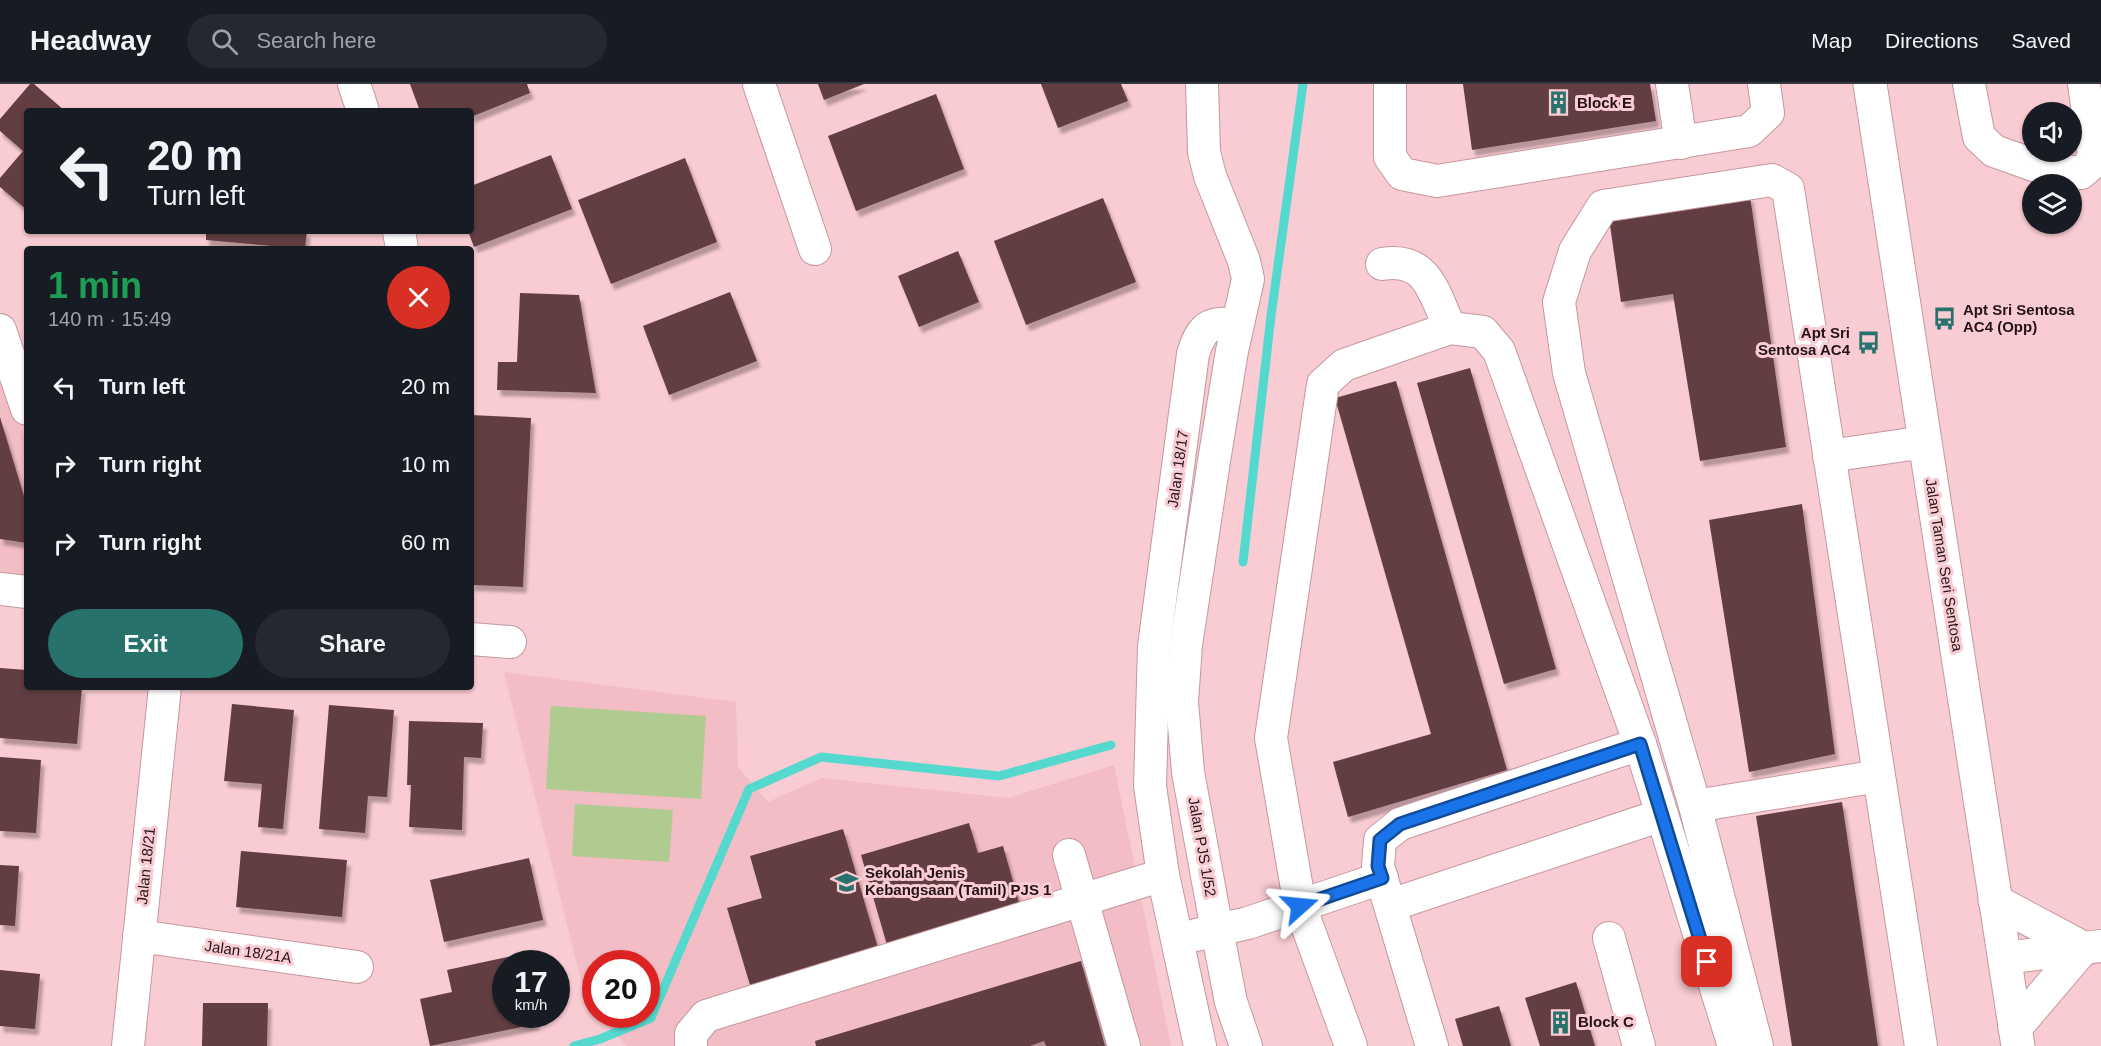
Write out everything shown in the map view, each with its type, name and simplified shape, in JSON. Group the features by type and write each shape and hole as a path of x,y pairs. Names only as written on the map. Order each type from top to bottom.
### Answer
{"main road":[{"name":"Jalan Taman Seri Sentosa","path":"1870,84 2016,1037"},
{"path":"1995,901 2092,947 2016,1037"}],"street":[{"path":"354,84 362,108"},
{"path":"759,84 815,249"},
{"path":"1202,84 1204,152 1210,176 1244,261 1248,279 1239,316"},
{"path":"1390,84 1390,157 1402,174 1437,181 1749,131 1768,113 1764,84"},
{"path":"1672,84 1681,143"},
{"path":"1969,84 1979,137 1994,151 2045,170 2081,173 2089,166 2094,156 2084,84"},
{"path":"1757,1046 1695,806 1569,373 1559,302 1575,251 1603,206 1772,180 1788,189 1921,1046"},
{"path":"1382,264 1402,262 1412,265 1421,272 1450,328"},
{"name":"Jalan PJS 1/52","path":"1239,316 1186,645 1182,702 1188,772 1217,930 1231,1002 1246,1046"},
{"name":"Jalan 18/17","path":"1154,646 1193,354 1203,331 1210,326 1239,316"},
{"path":"1351,1046 1300,906 1271,738 1323,384 1344,365 1450,328 1483,332 1498,351 1640,744 1734,1046"},
{"path":"0,330 24,400"},
{"path":"1829,456 1925,442"},
{"path":"0,589 24,592"},
{"path":"474,639 510,642"},
{"path":"1186,645 1154,646 1150,786 1176,940 1200,1046"},
{"name":"Jalan 18/21","path":"128,1046 165,690"},
{"path":"1432,1046 1378,866 1380,840 1400,824 1640,744"},
{"path":"1695,806 1879,776"},
{"path":"1176,940 1300,906 1386,892 1662,815"},
{"path":"1069,855 1124,1046"},
{"path":"690,1046 691,1034 706,1016 1164,875"},
{"name":"Jalan 18/21A","path":"139,936 357,967"},
{"path":"1609,938 1640,1046"},
{"path":"2004,958 2092,947"}],"shaded area":[{"path":"0,367 24,436 24,581 0,578"},
{"name":"Sekolah Jenis Kebangsaan (Tamil) PJS 1","path":"504,672 736,702 738,767 768,802 822,778 1008,798 1114,765 1171,1046 627,1046 610,1028 660,1028 660,950 582,950 582,984"}],"green space":[{"path":"551,706 706,716 701,799 546,789"},
{"path":"575,804 673,810 669,862 572,856"}],"building":[{"path":"30,84 34,84 62,108 24,108 24,207 0,187 0,178 23,151 0,131 0,119"},
{"path":"410,84 527,84 530,93 474,116 474,108 419,108"},
{"path":"818,84 864,84 824,100"},
{"path":"1041,84 1121,84 1128,101 1058,128"},
{"name":"Block E","path":"1463,84 1650,84 1656,121 1472,150"},
{"path":"936,94 964,169 856,211 828,136"},
{"path":"551,155 572,209 474,247 469,234 474,234 474,185"},
{"path":"685,158 717,242 611,284 578,200"},
{"path":"1750,196 1786,447 1700,461 1673,294 1621,302 1609,218"},
{"path":"1103,198 1136,282 1026,325 994,241"},
{"path":"206,234 307,234 305,246 272,246 206,240"},
{"path":"958,251 979,302 919,327 898,276"},
{"path":"730,292 757,361 669,395 643,326"},
{"path":"520,293 579,295 596,393 497,390 498,362 517,362"},
{"path":"1470,368 1556,669 1504,684 1417,383"},
{"path":"1396,381 1507,770 1348,817 1333,762 1431,734 1335,398"},
{"path":"474,415 531,418 523,587 474,585"},
{"path":"0,417 24,496 24,543 0,539"},
{"path":"1802,504 1835,754 1749,772 1709,520"},
{"path":"0,668 24,670 24,690 82,690 77,744 0,738"},
{"path":"232,704 294,710 283,829 258,827 262,784 224,781"},
{"path":"329,705 394,710 387,797 368,796 365,833 319,829"},
{"path":"409,721 483,723 481,758 464,757 462,830 409,827 411,785 407,785"},
{"path":"0,757 41,760 36,833 0,831"},
{"path":"1842,802 1878,1046 1792,1046 1756,816"},
{"path":"969,823 978,853 1003,846 1020,906 887,945 861,855"},
{"path":"843,829 878,948 750,985 727,908 762,898 750,856"},
{"path":"241,851 347,860 342,917 236,907"},
{"path":"529,858 543,920 444,942 430,880"},
{"path":"0,865 19,866 15,926 0,925"},
{"path":"492,960 492,1028 517,1028 430,1046 420,999 452,992 447,970"},
{"path":"1081,961 1105,1046 1046,1046 1044,1041 1030,1046 816,1046 815,1041"},
{"path":"0,970 40,974 35,1029 0,1026"},
{"name":"Block C","path":"1576,982 1595,1046 1540,1046 1525,998"},
{"path":"203,1003 268,1003 267,1046 202,1046"},
{"path":"1499,1006 1511,1046 1463,1046 1455,1019"}],"waterway":[{"path":"1243,562 1271,316 1303,84"},
{"path":"574,1046 600,1039 651,1018 749,789 821,757 999,776 1111,745"}],"place":[{"name":"Block E","path":"1559,103"},
{"name":"Apt Sri Sentosa AC4 (Opp)","path":"1945,319"},
{"name":"Apt Sri Sentosa AC4","path":"1868,342"},
{"name":"Sekolah Jenis Kebangsaan (Tamil) PJS 1","path":"847,882"},
{"name":"Block C","path":"1560,1022"}],"route":[{"path":"1300,906 1382,878 1378,866 1380,840 1400,824 1640,744 1707,962"}]}
